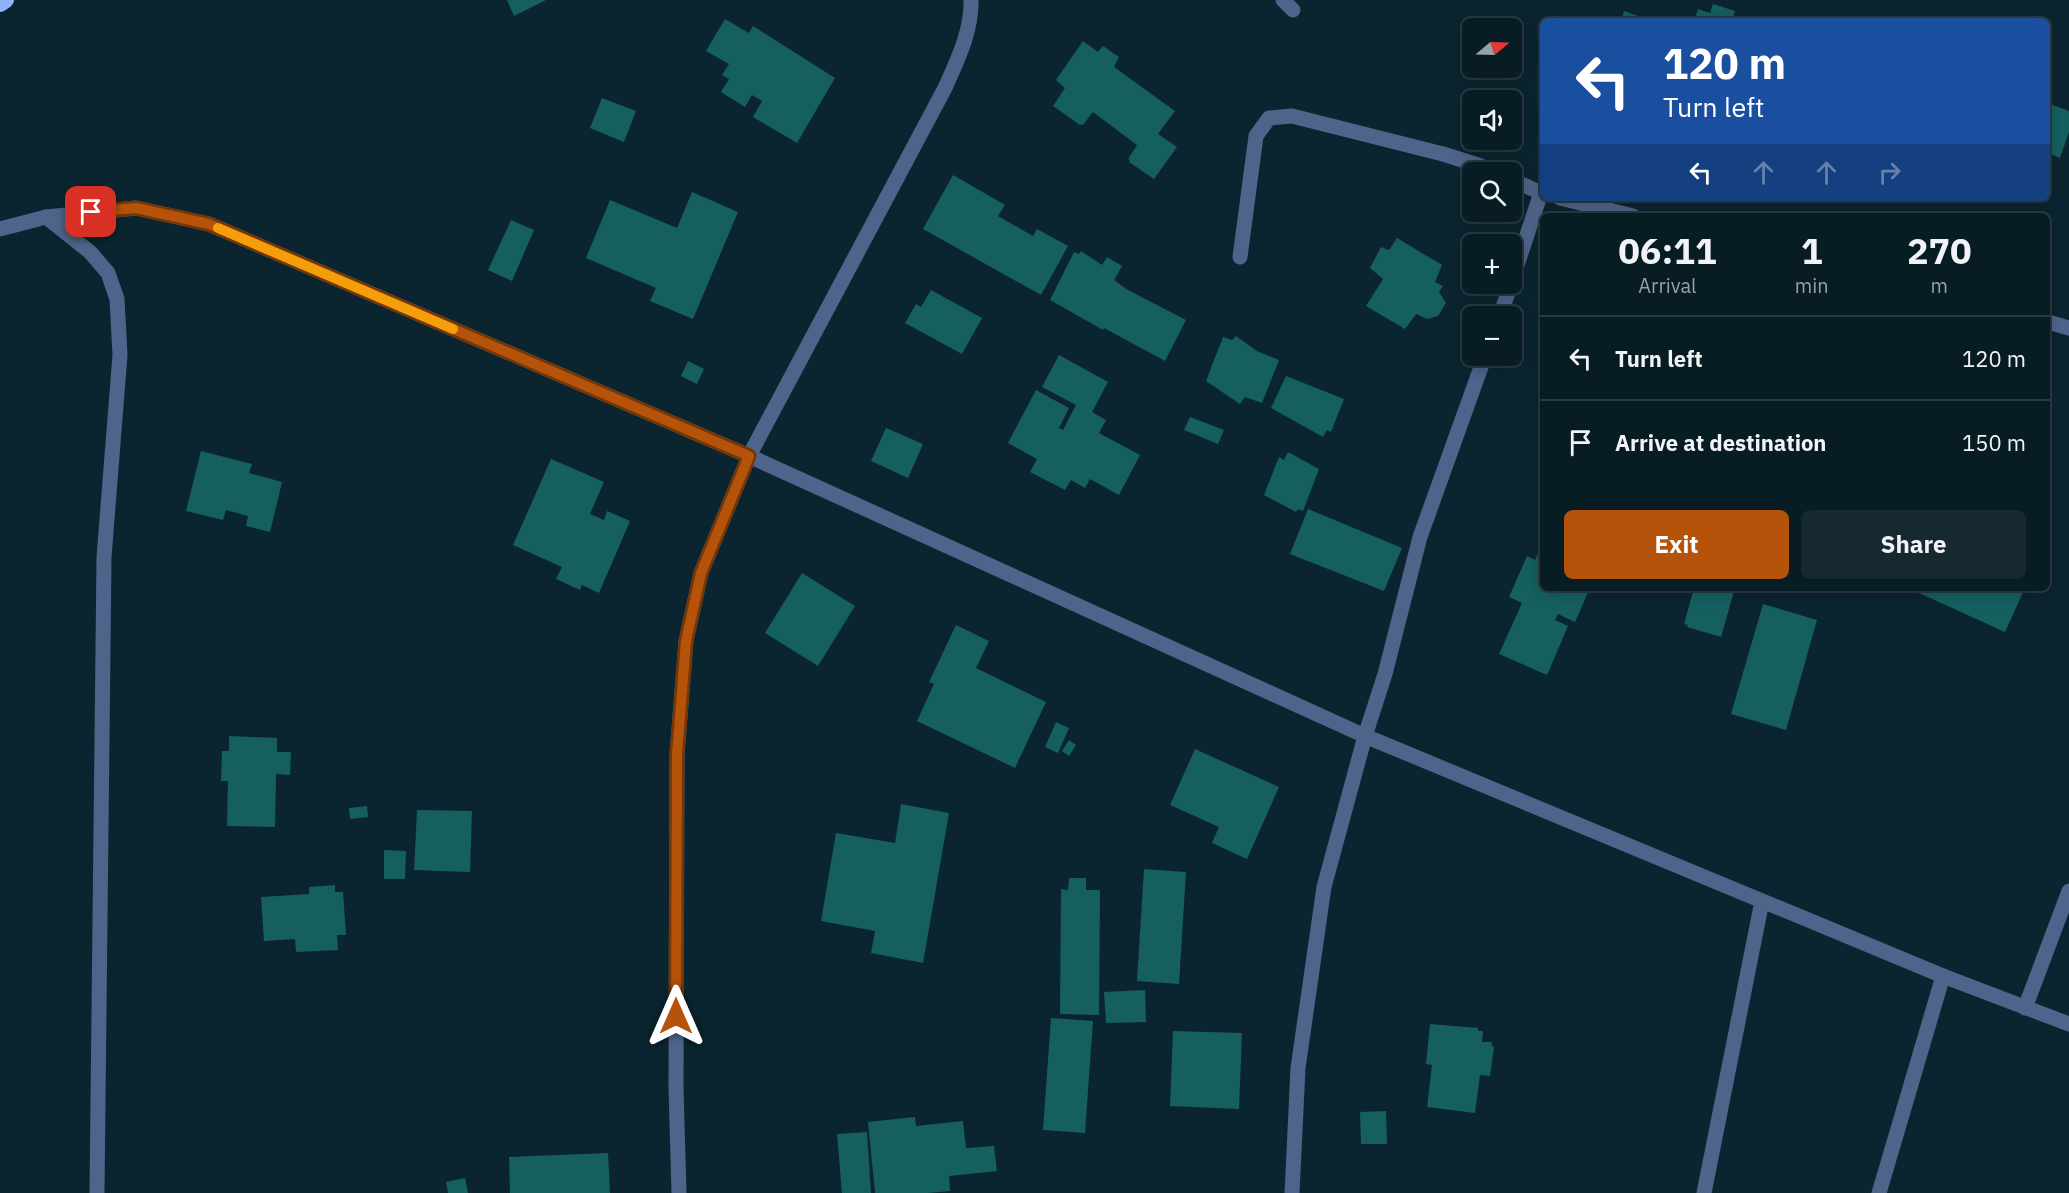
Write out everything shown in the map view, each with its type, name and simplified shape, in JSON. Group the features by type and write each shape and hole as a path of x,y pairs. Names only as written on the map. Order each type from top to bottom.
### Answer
{"highway":[{"path":"0,4 6,0"}],"street":[{"path":"679,1193 676,1088 677,754 686,641 701,573 749,456 945,88 962,49 971,0"},
{"path":"1240,257 1256,136 1269,118 1292,117 1468,162"},
{"path":"1522,185 1540,193"},
{"path":"1522,251 1540,200"},
{"path":"1572,201 1621,213"},
{"path":"0,229 46,217 136,208 209,224 749,456 1365,736 1942,976 2069,1024"},
{"path":"46,217 90,252 108,273 117,299 118,310 120,355 104,557 97,1193"},
{"path":"2050,323 2069,328"},
{"path":"1292,1193 1298,1068 1324,887 1365,736 1385,674 1420,537 1481,366"},
{"path":"2025,1008 2069,891"},
{"path":"1704,1193 1762,901"},
{"path":"1879,1193 1942,976"}],"building":[{"path":"507,0 546,0 514,16"},
{"path":"1713,4 1735,11 1733,18 1695,18 1698,9 1710,13"},
{"path":"1624,11 1644,18 1622,18"},
{"path":"725,19 749,33 753,26 835,78 797,143 753,117 762,101 752,95 745,107 721,92 729,79 722,75 729,64 706,51"},
{"path":"1083,41 1098,52 1103,46 1119,57 1114,67 1175,111 1158,134 1177,147 1154,179 1129,162 1128,159 1137,145 1093,112 1083,125 1080,125 1053,106 1065,88 1056,80"},
{"path":"602,98 636,111 624,142 590,128"},
{"path":"2050,104 2069,111 2069,132 2060,158 2050,154"},
{"path":"953,175 1005,205 998,216 1033,236 1037,229 1068,246 1041,295 923,229"},
{"path":"692,192 738,212 693,319 650,301 656,288 586,258 610,200 677,228"},
{"path":"511,220 534,230 512,281 488,270"},
{"path":"1397,238 1442,265 1435,282 1443,286 1439,292 1446,303 1438,316 1427,319 1416,314 1405,329 1366,306 1383,279 1370,268 1381,247 1389,250"},
{"path":"1081,251 1102,265 1107,257 1122,266 1114,280 1128,290 1186,320 1165,361 1050,300 1074,252 1079,254"},
{"path":"931,290 982,318 962,354 905,323 916,304 921,307"},
{"path":"1236,336 1257,351 1279,360 1262,403 1245,397 1240,404 1206,381 1223,337 1232,340"},
{"path":"1059,355 1108,382 1092,412 1106,420 1099,433 1140,455 1119,495 1090,479 1085,488 1071,480 1065,490 1030,472 1037,459 1008,443 1036,390 1069,408 1059,428 1063,430 1076,405 1042,387"},
{"path":"688,361 704,369 697,384 681,376"},
{"path":"1286,376 1344,399 1331,432 1327,430 1323,437 1271,408"},
{"path":"1190,417 1224,430 1218,444 1184,430"},
{"path":"886,428 923,444 908,478 871,461"},
{"path":"201,451 252,464 249,473 282,482 270,532 246,526 248,516 226,510 223,520 186,511"},
{"path":"1288,452 1319,469 1303,511 1298,509 1296,512 1264,495 1279,457 1284,460"},
{"path":"551,459 604,482 590,514 604,520 607,511 630,521 599,593 582,585 580,590 556,579 562,567 513,545"},
{"path":"1308,509 1402,548 1384,591 1290,554"},
{"path":"1540,549 1540,591 1589,591 1575,622 1558,614 1555,620 1568,626 1547,675 1499,654 1522,603 1509,597 1527,556 1535,560"},
{"path":"802,573 855,606 818,666 765,633"},
{"path":"1693,591 1734,591 1721,637 1687,627 1688,625 1684,624"},
{"path":"1915,591 2024,591 2005,632"},
{"path":"1763,604 1817,620 1786,730 1731,714"},
{"path":"956,625 989,641 976,668 1046,702 1015,768 917,721 934,684 929,682"},
{"path":"1056,722 1069,728 1058,753 1045,747"},
{"path":"229,736 277,738 277,752 291,752 290,775 276,774 275,827 227,826 228,781 221,781 222,751 229,751"},
{"path":"1069,740 1076,745 1069,756 1062,751"},
{"path":"1195,749 1279,787 1247,859 1212,843 1219,827 1170,805"},
{"path":"901,804 949,813 923,963 871,953 875,931 821,921 836,833 895,843"},
{"path":"367,806 368,817 350,819 349,808"},
{"path":"417,810 472,811 470,872 414,870"},
{"path":"384,850 406,851 405,879 384,879"},
{"path":"1144,869 1186,872 1179,984 1137,981"},
{"path":"1069,878 1086,878 1086,890 1100,890 1099,1015 1060,1014 1061,889 1068,890"},
{"path":"335,885 335,892 343,892 346,935 337,935 338,950 296,952 295,939 264,941 261,897 309,894 309,887"},
{"path":"1145,990 1146,1022 1106,1023 1104,992"},
{"path":"1051,1018 1093,1021 1085,1133 1043,1130"},
{"path":"1430,1024 1478,1028 1478,1031 1483,1031 1482,1042 1492,1042 1494,1047 1490,1076 1480,1075 1475,1113 1427,1107 1432,1065 1426,1064"},
{"path":"1173,1031 1242,1033 1239,1109 1170,1106"},
{"path":"1386,1111 1387,1144 1361,1144 1360,1112"},
{"path":"915,1117 916,1126 963,1121 966,1148 994,1146 997,1171 949,1176 950,1191 875,1193 868,1122"},
{"path":"867,1132 871,1193 842,1193 837,1134"},
{"path":"608,1153 610,1193 510,1193 509,1157"},
{"path":"465,1178 468,1193 448,1193 446,1182"}],"slow traffic":[{"path":"218,228 453,329"}],"route":[{"path":"91,212 136,208 209,224 749,456 701,573 686,641 677,754 676,1016"}]}
